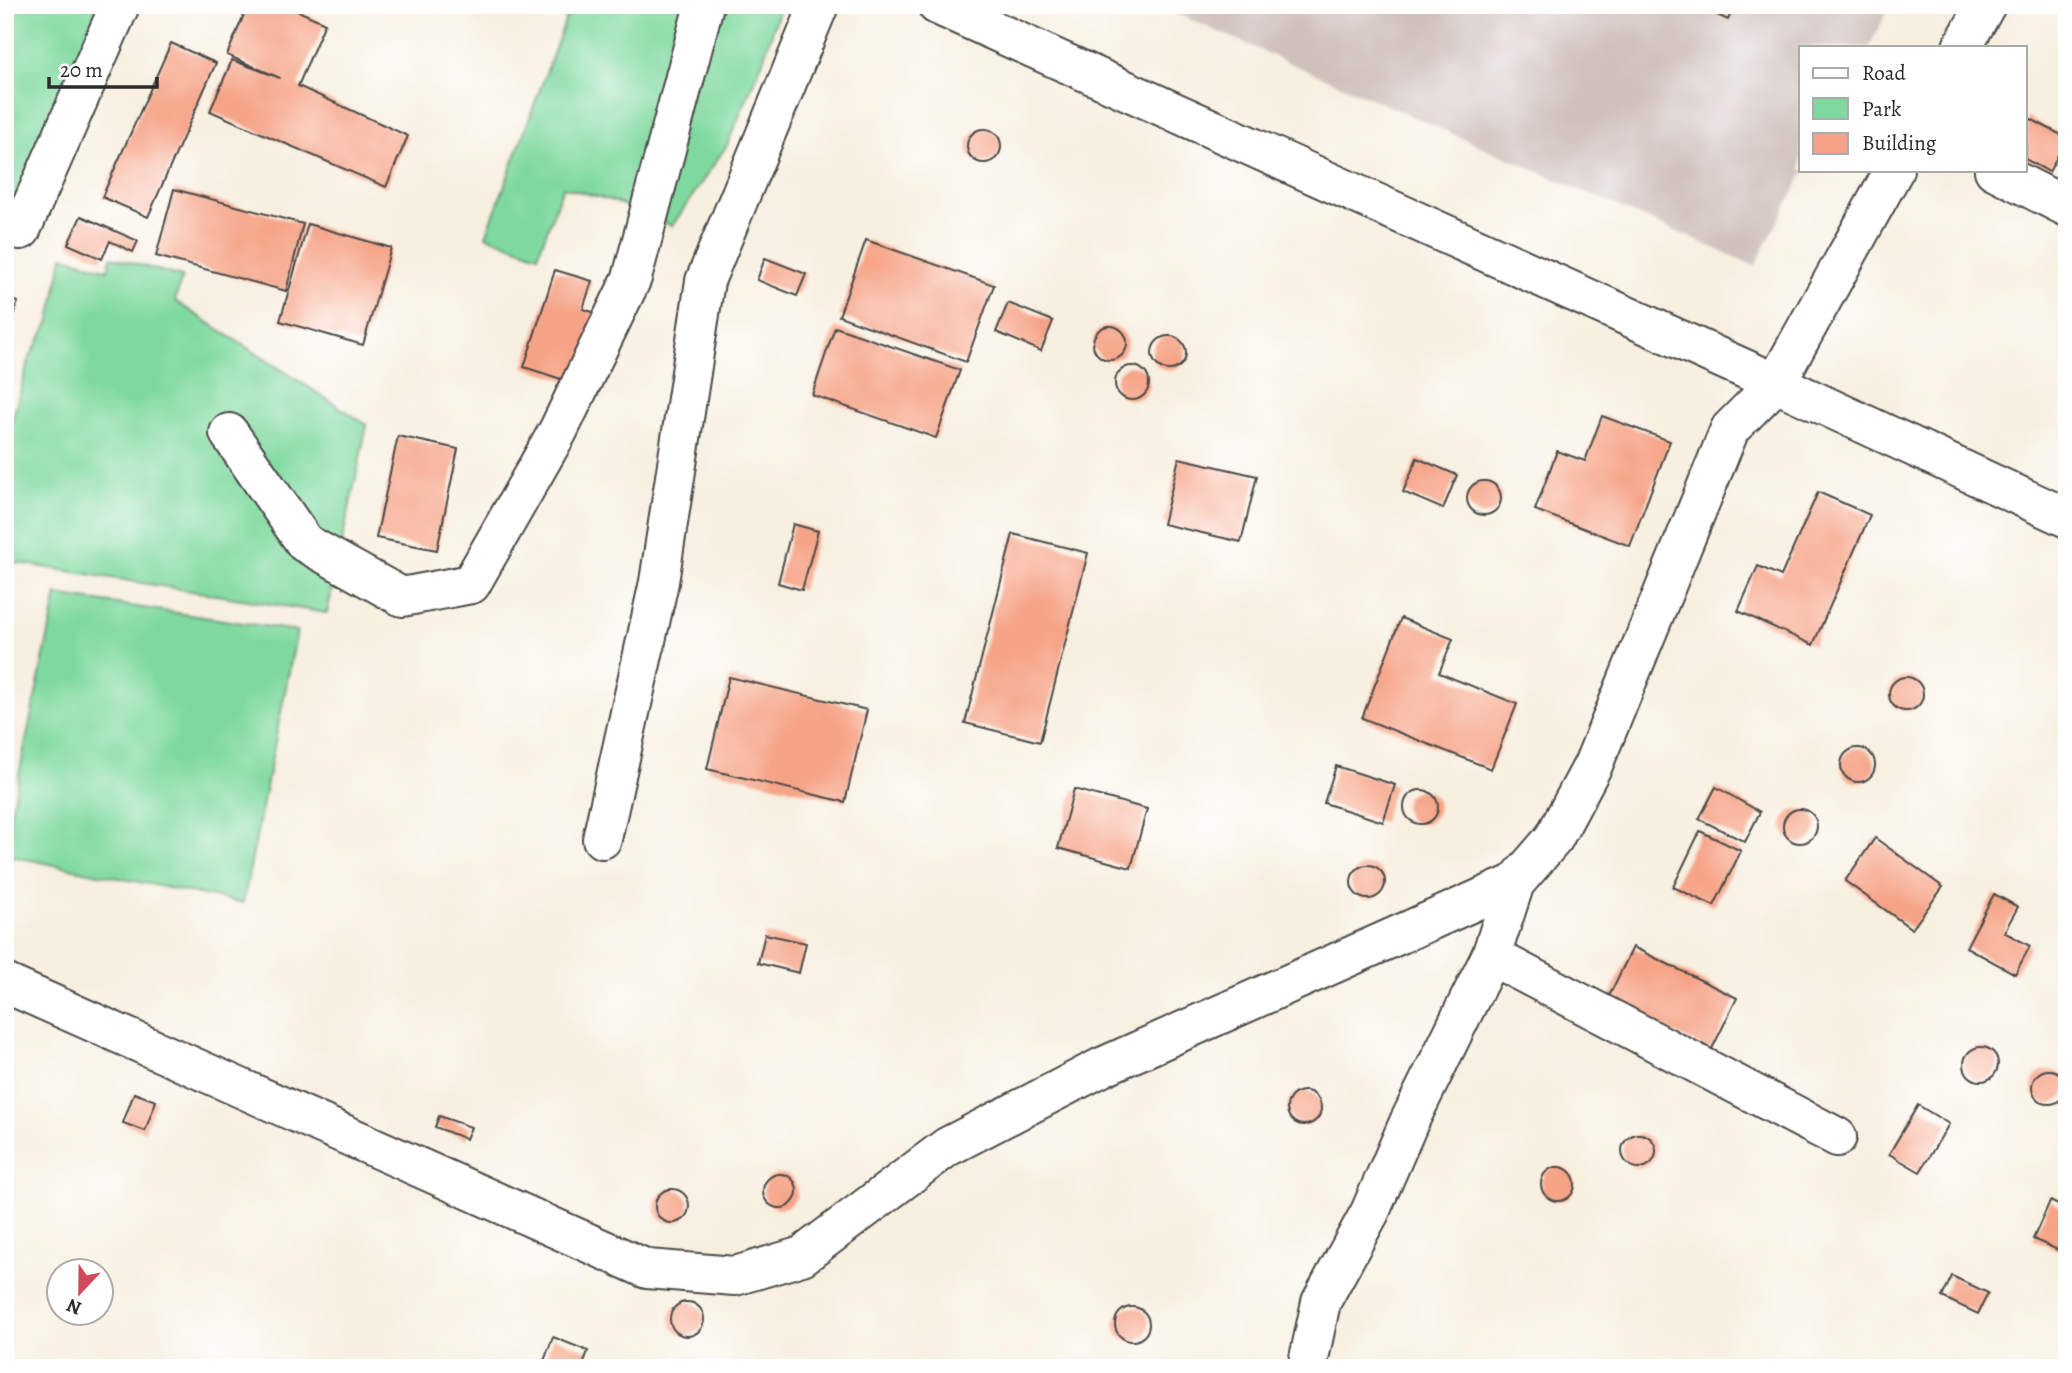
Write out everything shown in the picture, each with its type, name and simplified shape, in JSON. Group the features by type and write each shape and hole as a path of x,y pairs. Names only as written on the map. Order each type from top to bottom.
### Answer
{"street":[{"path":"5,227 21,230 120,5"},
{"path":"229,433 305,543 402,597 471,584 558,431 632,278 704,5"},
{"path":"602,839 659,582 705,281 818,5"},
{"path":"937,5 1776,383 2067,518"},
{"path":"1963,46 1986,5"},
{"path":"1320,1359 1321,1301 1370,1212 1409,1122 1491,956 1515,883 1554,838 1592,765 1730,429 1776,383 1893,172"},
{"path":"1998,172 2067,207"},
{"path":"5,983 647,1269 735,1276 802,1256 947,1147 1102,1067 1515,883"},
{"path":"1491,956 1837,1137"}],"shaded area":[{"path":"1157,5 1891,5 1870,46 1799,46 1799,172 1804,172 1755,266"}],"green space":[{"path":"5,5 98,5 39,167 11,202 5,203"},
{"path":"571,5 781,5 763,60 727,145 672,226 613,201 563,187 538,255 486,236"},
{"path":"63,256 108,270 111,257 182,277 175,301 367,425 327,613 5,561 5,445 30,357 50,321"},
{"path":"57,595 297,631 243,903 5,855 5,840"}],"building":[{"path":"248,5 285,5 325,23 298,86 408,136 386,187 210,111 232,60 280,78 227,55"},
{"path":"1695,5 1735,5 1728,20"},
{"path":"171,43 216,63 148,217 102,197"},
{"path":"2027,117 2067,138 2049,172 2026,160"},
{"path":"984,129 996,134 1001,146 996,158 984,163 972,158 967,146 972,134"},
{"path":"174,189 303,224 286,291 156,256"},
{"path":"81,216 138,241 133,252 110,241 102,259 68,244"},
{"path":"308,224 391,248 363,345 280,321"},
{"path":"866,240 994,285 966,362 839,316"},
{"path":"765,258 806,274 797,296 757,280"},
{"path":"555,270 592,281 583,309 611,318 589,388 524,367"},
{"path":"5,297 18,302 6,336 5,336"},
{"path":"1008,303 1053,321 1041,351 996,332"},
{"path":"1110,326 1122,331 1127,343 1122,355 1110,360 1098,355 1093,343 1098,331"},
{"path":"835,327 960,370 936,438 812,395"},
{"path":"1169,336 1181,341 1186,353 1181,365 1169,370 1157,365 1152,353 1157,341"},
{"path":"1132,366 1144,371 1149,383 1144,395 1132,400 1120,395 1115,383 1120,371"},
{"path":"1602,416 1670,441 1630,546 1535,510 1557,451 1585,461"},
{"path":"398,436 458,449 437,550 376,538"},
{"path":"1179,458 1257,476 1241,542 1163,524"},
{"path":"1417,458 1457,475 1443,509 1403,492"},
{"path":"1484,481 1496,486 1501,498 1496,510 1484,515 1472,510 1467,498 1472,486"},
{"path":"1818,492 1870,515 1813,645 1738,611 1758,566 1781,576"},
{"path":"793,524 818,531 802,590 778,583"},
{"path":"1013,534 1088,553 1040,742 965,723"},
{"path":"1401,618 1453,639 1439,673 1517,704 1491,769 1362,718"},
{"path":"729,677 867,710 845,802 707,769"},
{"path":"1906,677 1918,682 1923,694 1918,706 1906,711 1894,706 1889,694 1894,682"},
{"path":"1858,748 1870,753 1875,765 1870,777 1858,782 1846,777 1841,765 1846,753"},
{"path":"1336,766 1395,785 1383,822 1324,803"},
{"path":"1716,787 1760,812 1745,842 1699,819"},
{"path":"1074,789 1147,809 1131,868 1058,848"},
{"path":"1421,790 1433,795 1438,807 1433,819 1421,824 1409,819 1404,807 1409,795"},
{"path":"1800,809 1812,814 1817,826 1812,838 1800,843 1788,838 1783,826 1788,814"},
{"path":"1700,831 1741,851 1714,906 1673,887"},
{"path":"1875,838 1943,887 1912,929 1845,881"},
{"path":"1368,865 1380,870 1385,882 1380,894 1368,899 1356,894 1351,882 1356,870"},
{"path":"1994,894 2018,907 2004,932 2030,946 2015,974 1966,947"},
{"path":"765,934 806,943 799,973 758,963"},
{"path":"1633,947 1737,998 1711,1051 1607,1000"},
{"path":"1981,1047 1993,1052 1998,1064 1993,1076 1981,1081 1969,1076 1964,1064 1969,1052"},
{"path":"2049,1070 2061,1075 2066,1087 2061,1099 2049,1104 2037,1099 2032,1087 2037,1075"},
{"path":"1304,1091 1316,1096 1321,1108 1316,1120 1304,1125 1292,1120 1287,1108 1292,1096"},
{"path":"134,1093 156,1101 145,1131 123,1123"},
{"path":"1918,1105 1949,1124 1920,1172 1889,1154"},
{"path":"439,1116 471,1127 466,1139 435,1127"},
{"path":"1639,1134 1651,1139 1656,1151 1651,1163 1639,1168 1627,1163 1622,1151 1627,1139"},
{"path":"1558,1167 1570,1172 1575,1184 1570,1196 1558,1201 1546,1196 1541,1184 1546,1172"},
{"path":"780,1174 792,1179 797,1191 792,1203 780,1208 768,1203 763,1191 768,1179"},
{"path":"672,1189 684,1194 689,1206 684,1218 672,1223 660,1218 655,1206 660,1194"},
{"path":"2050,1201 2067,1209 2067,1254 2033,1239"},
{"path":"1952,1276 1988,1293 1978,1314 1942,1297"},
{"path":"687,1302 699,1307 704,1319 699,1331 687,1336 675,1331 670,1319 675,1307"},
{"path":"1132,1307 1144,1312 1149,1324 1144,1336 1132,1341 1120,1336 1115,1324 1120,1312"},
{"path":"553,1337 588,1351 582,1368 562,1368 544,1361"}]}
